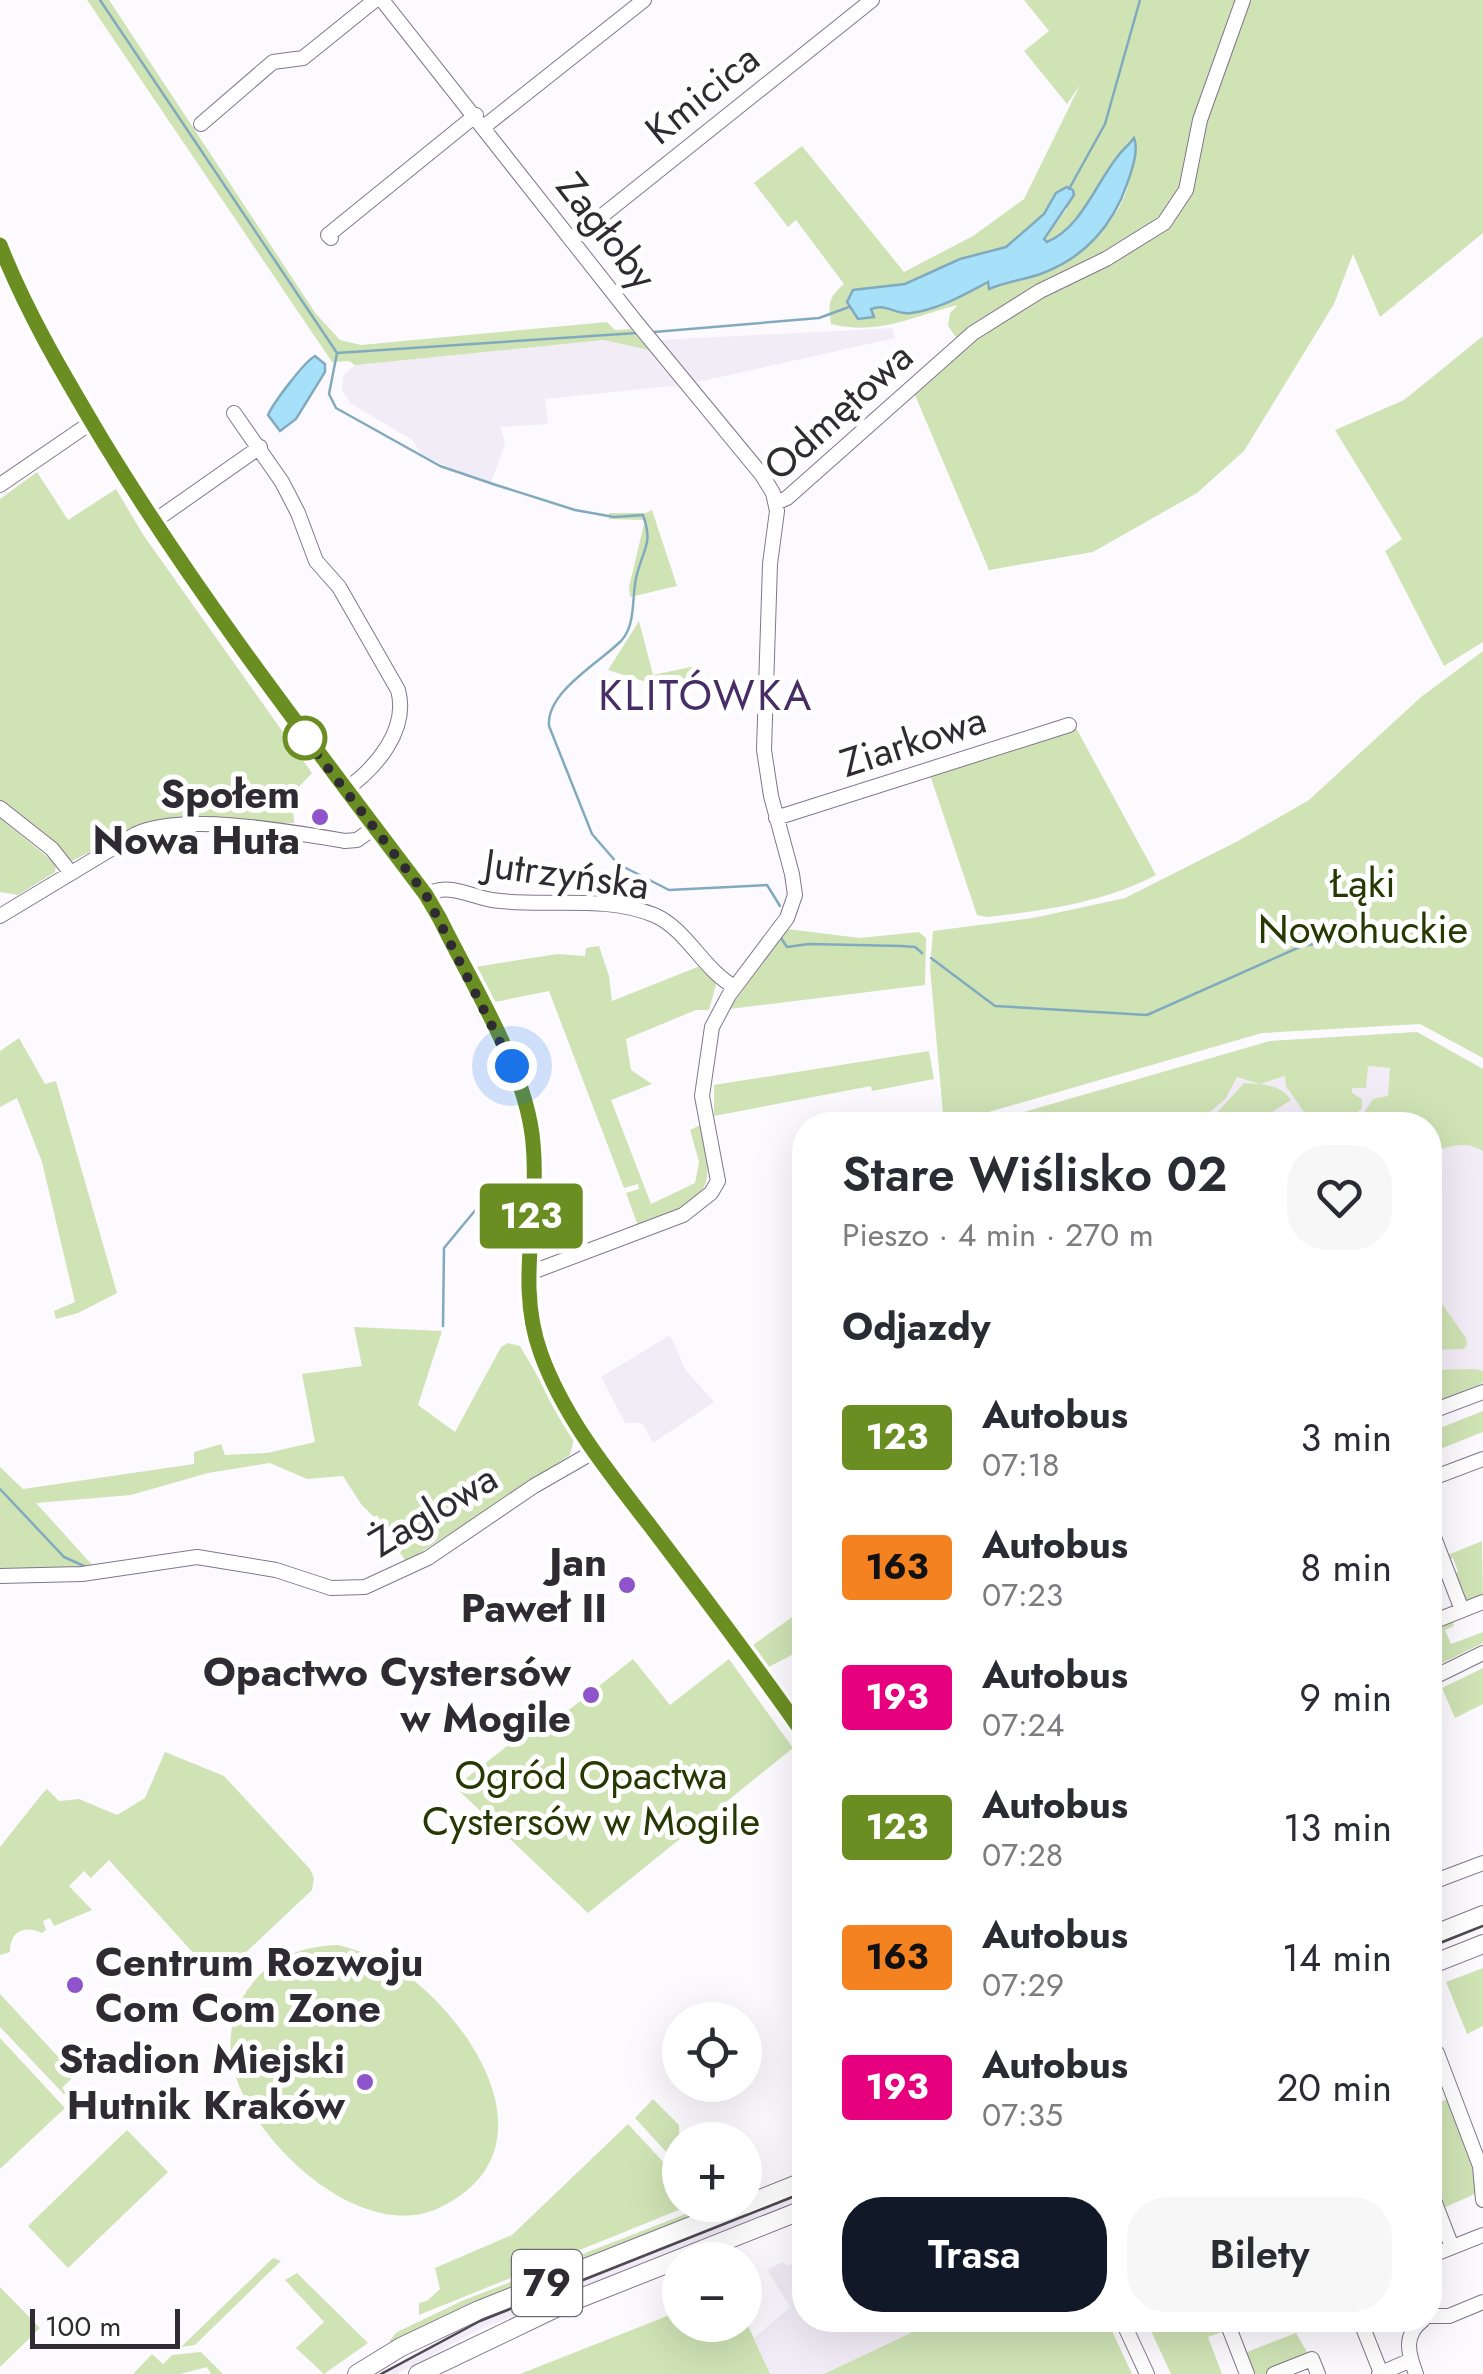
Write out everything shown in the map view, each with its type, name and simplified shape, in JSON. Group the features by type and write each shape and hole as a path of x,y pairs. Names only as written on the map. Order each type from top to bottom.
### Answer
{"main road":[{"path":"1442,1931 1483,1915"},
{"path":"1442,1960 1483,1944"},
{"name":"79","path":"762,2198 792,2186"},
{"name":"79","path":"418,2374 558,2307 792,2214"},
{"name":"79","path":"357,2374 449,2324 702,2222"},
{"path":"438,2362 470,2334 464,2323 449,2324"}],"street":[{"path":"201,124 274,62 303,58 382,3 403,0"},
{"path":"330,238 328,235 644,0"},
{"name":"Kmicica","path":"573,239 872,0"},
{"name":"Odmętowa","path":"527,1274 684,1215 711,1193 718,1176 702,1106 713,1023 735,986 784,923 794,901 794,882 776,818 764,735 776,503 787,498 982,326 1040,291 1119,252 1164,223 1186,190 1200,120 1243,0"},
{"name":"Zagłoby","path":"382,3 762,475 776,503"},
{"path":"0,245 38,331 153,522 345,790 426,895 500,1042 526,1105 534,1163 527,1274 530,1315 540,1353 595,1451 792,1718"},
{"path":"234,413 260,448 298,513 316,561 340,587 368,632 401,700 398,729 364,776 345,790"},
{"path":"0,485 92,422"},
{"path":"153,522 260,448"},
{"name":"Ziarkowa","path":"776,818 1069,725"},
{"path":"0,808 40,839 71,872"},
{"path":"0,916 136,834 158,825 252,827 345,841 357,840 374,828"},
{"name":"Jutrzyńska","path":"426,895 443,888 490,899 591,902 654,915 672,928 720,978 735,986"},
{"path":"1442,1407 1483,1392"},
{"name":"Żaglowa","path":"0,1576 82,1574 198,1557 276,1570 331,1588 356,1588 414,1566 534,1486 595,1451"},
{"path":"1442,1474 1483,1458"},
{"path":"1442,1558 1462,1610"},
{"path":"1442,1618 1483,1602"},
{"path":"1442,1672 1483,1653"},
{"path":"1442,1876 1483,1863"},
{"path":"1442,2066 1478,2159 1483,2200"},
{"path":"1442,2221 1452,2247"},
{"path":"1442,2251 1483,2235"},
{"path":"1442,2316 1483,2302"},
{"path":"1128,2332 1147,2374"},
{"path":"1231,2332 1247,2374"},
{"path":"1364,2332 1380,2374 1413,2367 1408,2340 1412,2332"},
{"path":"1274,2374 1312,2359 1318,2374"}],"shaded area":[{"path":"892,328 895,338 694,383 659,340"},
{"path":"604,340 649,350 681,388 545,399 548,424 501,427 505,444 490,485 421,455 412,440 350,403 342,390 343,376 355,365"},
{"path":"1417,1032 1483,1069 1483,1377 1442,1393 1442,1112 1027,1112 1270,1041"},
{"path":"670,1335 685,1369 714,1402 653,1443 642,1423 625,1423 601,1377"},
{"path":"792,2194 792,2206 762,2218 762,2206"},
{"path":"722,2222 752,2222 701,2242 672,2242"},
{"path":"662,2246 662,2257 478,2330 397,2374 377,2374 475,2321"},
{"path":"782,2262 787,2266 792,2263 792,2332 913,2332 824,2374 770,2374 756,2342 762,2342 762,2331 790,2307 767,2270"}],"green space":[{"path":"87,0 109,0 316,314 340,340 361,345 607,322 615,330 631,329 649,350 604,340 355,365 349,361 332,362"},
{"path":"1024,0 1483,0 1483,233 1380,317 1353,254 1334,304 1244,451 1197,493 1093,552 989,570 915,395 948,366 958,340 948,326 950,313 958,305 880,326 831,324 830,302 844,284 796,220 788,227 754,183 802,146 904,272 973,236 1024,199 1080,85 1067,104 1024,51 1049,31","holes":["1129,146 1128,186 1109,223 1079,253 1043,273 990,289 989,282 925,311 911,312 885,305 871,310 853,290 905,284 960,259 1006,247 1044,214 1056,193 1067,209 1044,239 1046,242 1078,215"]},
{"path":"1483,336 1483,642 1444,666 1385,551 1402,539 1335,430 1404,400"},
{"path":"37,472 68,520 116,489 144,536 312,773 292,794 294,823 150,821 72,861 0,802 0,499"},
{"path":"652,510 677,586 630,597 645,520 609,519 609,513"},
{"path":"639,621 653,675 700,665 703,675 656,685 608,670"},
{"name":"Łąki Nowohuckie","path":"1483,651 1483,1058 1420,1024 1262,1033 989,1112 943,1112 930,968 933,931 1033,918 1125,898 1309,800 1421,697"},
{"path":"1075,726 1156,875 1074,904 987,917 977,915 930,775"},
{"path":"0,818 56,864 55,872 18,895 0,892"},
{"path":"787,929 860,938 919,932 926,938 925,985 729,1009"},
{"path":"599,946 612,1001 700,966 717,981 709,1010 696,1010 626,1039 631,1070 652,1084 611,1100 651,1204 695,1183 699,1162 690,1130 700,1125 707,1168 706,1182 691,1202 638,1226 626,1193 639,1189 638,1184 624,1188 549,991 495,1002 475,967 557,954 585,956 586,948"},
{"path":"1417,1032 1483,1069 1483,1151 1463,1145 1442,1149 1442,1112 1364,1112 1373,1099 1388,1096 1390,1068 1368,1066 1366,1088 1352,1088 1352,1093 1362,1099 1358,1112 1304,1112 1286,1086 1285,1076 1260,1084 1237,1077 1226,1098 1210,1112 1024,1112 1270,1041"},
{"path":"19,1038 45,1084 56,1081 117,1293 78,1313 56,1319 54,1311 75,1302 42,1162 17,1098 0,1107 0,1051"},
{"path":"929,1051 934,1079 872,1091 871,1086 714,1116 714,1085"},
{"path":"1244,1083 1276,1088 1291,1100 1272,1112 1218,1112"},
{"path":"1442,1304 1466,1338 1464,1349 1442,1350"},
{"path":"354,1327 442,1331 418,1405 455,1432 501,1347 508,1343 520,1346 574,1439 570,1455 406,1562 377,1515 374,1517 361,1504 343,1476 307,1479 270,1463 208,1473 131,1495 36,1503 95,1568 0,1571 0,1467 23,1489 194,1464 194,1452 221,1444 225,1455 267,1453 315,1442 302,1374 362,1366"},
{"path":"1442,1370 1483,1371 1483,1383 1442,1399"},
{"path":"1483,1411 1483,1432 1442,1448 1442,1427"},
{"path":"1482,1541 1483,1596 1465,1604 1454,1575 1458,1571 1453,1558 1447,1560 1445,1556"},
{"path":"792,1617 792,1655 769,1667 753,1645"},
{"path":"1451,1618 1454,1626 1445,1630 1451,1644 1483,1632 1483,1643 1442,1663 1442,1621"},
{"name":"Ogród Opactwa Cystersów w Mogile","path":"633,1659 670,1705 729,1659 792,1749 588,1913 455,1787 548,1714 555,1721"},
{"path":"1483,1668 1483,1704 1455,1718 1442,1688"},
{"path":"165,1752 224,1776 310,1869 314,1878 312,1890 215,1977 109,1860 91,1878 84,1871 69,1886 92,1910 54,1926 50,1918 43,1921 46,1930 42,1933 19,1932 12,1939 10,1952 0,1955 0,1847 42,1794 47,1789 59,1801 79,1799 117,1815 145,1798"},
{"name":"Stadion Miejski Hutnik Kraków","path":"338,1945 386,1962 429,1994 477,2054 492,2088 498,2122 493,2155 474,2184 439,2208 407,2215 373,2211 340,2197 308,2175 279,2147 255,2117 239,2085 231,2055 231,2036 246,1991 280,1960 302,1950"},
{"path":"1483,1968 1483,2026 1467,2034 1446,1982"},
{"path":"0,1994 75,2075 62,2088 77,2108 0,2027"},
{"path":"0,2038 65,2108 0,2169"},
{"path":"1450,2098 1469,2145 1476,2182 1475,2194 1442,2209 1442,2101"},
{"path":"653,2099 676,2122 662,2122 662,2147 635,2118"},
{"path":"628,2124 662,2161 662,2217 419,2315 419,2303 440,2289 435,2268 512,2235"},
{"path":"127,2130 168,2172 68,2268 28,2226"},
{"path":"665,2222 678,2222 389,2341 397,2332 464,2300"},
{"path":"273,2258 281,2261 195,2345 181,2347"},
{"path":"297,2273 368,2343 324,2374 296,2348 324,2322 285,2280"},
{"path":"0,2287 40,2328 0,2367"},
{"path":"662,2318 662,2342 755,2342 770,2374 520,2374"},
{"path":"913,2332 1113,2332 1132,2374 824,2374"},
{"path":"1152,2332 1222,2332 1208,2337 1222,2374 1171,2374"},
{"path":"1233,2332 1239,2332 1247,2352 1296,2333 1310,2357 1268,2374 1250,2374"},
{"path":"201,2352 223,2374 211,2374 207,2367 180,2374 133,2374 152,2354 163,2364 172,2355"}],"water":[{"path":"1134,138 1133,166 1114,213 1084,249 1058,266 989,289 988,282 942,305 911,313 877,308 871,309 874,317 858,319 847,302 853,290 905,284 960,259 1006,247 1044,214 1056,193 1067,187 1074,195 1044,239 1047,242 1079,216"},
{"path":"315,356 325,364 325,372 296,419 280,431 268,415"}],"waterway":[{"path":"100,0 337,353 637,333"},
{"path":"1069,189 1105,124 1140,0"},
{"path":"654,332 819,318 849,307"},
{"path":"337,353 329,394 336,408 440,466 575,510 614,517 643,515 647,539 626,634 565,690 550,713 549,726 592,834 618,864 669,890 767,885 780,906"},
{"path":"781,938 787,947 901,946 915,947 922,953"},
{"path":"931,958 995,1006 1147,1015 1302,946 1352,942"},
{"path":"443,1326 444,1248 492,1190"},
{"path":"0,1489 64,1557 84,1566"}],"tram line":[{"path":"1442,1942 1483,1926"},
{"path":"381,2374 480,2321 792,2197"}],"bus line":[{"name":"123","path":"0,245 44,341 153,522 292,720 426,895 440,919 513,1069 529,1116 534,1163 527,1294 545,1365 580,1429 612,1476 792,1718"}],"place":[{"name":"Społem Nowa Huta","path":"320,817"},
{"name":"Jan Paweł II","path":"627,1585"},
{"name":"Opactwo Cystersów w Mogile","path":"591,1695"},
{"name":"Centrum Rozwoju Com Com Zone","path":"75,1985"},
{"name":"Stadion Miejski Hutnik Kraków","path":"365,2082"}],"district":[{"name":"KLITÓWKA","path":"706,695"}],"route":[{"path":"305,738 300,732 426,895 512,1066"}]}
